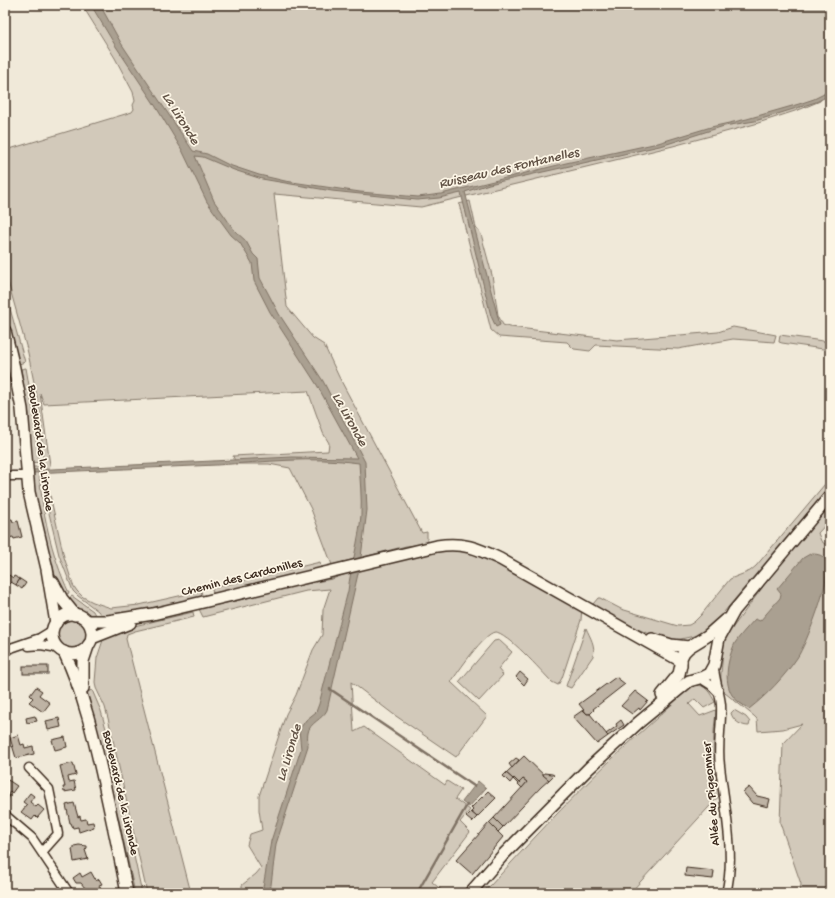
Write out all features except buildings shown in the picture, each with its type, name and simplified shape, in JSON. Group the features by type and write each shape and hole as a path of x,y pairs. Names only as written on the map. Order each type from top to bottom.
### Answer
{"street":[{"name":"Boulevard de la Lironde","path":"5,331 22,409 29,492 47,569 55,626"},
{"path":"5,476 27,476"},
{"path":"638,723 679,674 682,655 691,646 707,636 734,611 830,496"},
{"name":"Chemin des Cardonilles","path":"88,621 108,621 153,614 437,546 456,544 467,545 480,549 500,559 618,625"},
{"name":"Boulevard de la Lironde","path":"47,569 62,599 75,614"},
{"path":"470,893 504,854 589,768 638,723 689,680 709,674 714,664 719,638 734,611"},
{"path":"75,614 82,617 88,621 92,629 90,642 78,653 40,645 7,649 40,638 67,615 75,614"},
{"name":"Chemin des Cardonilles","path":"90,642 111,629 153,614"},
{"path":"618,625 657,641 671,645 700,645 707,648 713,656 714,664"},
{"path":"618,625 681,663 687,674 711,685 718,692"},
{"path":"55,626 54,641 61,650"},
{"name":"Boulevard de la Lironde","path":"83,698 83,661 90,642"},
{"name":"Boulevard de la Lironde","path":"61,650 72,668 83,698 96,749 127,893"},
{"name":"Allée du Pigeonnier","path":"714,664 721,705 719,759 730,859 729,880 726,893"},
{"path":"29,768 49,789 58,834 42,852"},
{"path":"5,816 32,838 69,893"}],"shaded area":[{"path":"82,5 830,5 830,93 825,92 820,101 801,109 755,124 673,146 421,207 274,194 287,307 313,338 324,345 339,377 422,533 427,532 427,544 406,546 332,565 311,509 290,468 269,464 236,464 233,456 328,451 329,443 323,433 308,391 44,404 40,393 50,465 47,476 48,486 64,557 73,585 77,591 83,597 93,602 111,608 139,605 201,591 203,598 124,615 102,617 98,611 73,591 59,555 48,509 43,470 41,420 37,397 28,353 5,271 6,149 132,112 134,109 133,105 135,101 133,92 115,58"},
{"path":"91,5 100,5 121,43 193,151 207,154 229,165 259,175 285,181 360,192 418,197 441,194 566,163 658,143 711,127 747,119 799,104 830,91 830,95 816,102 755,121 724,126 664,145 489,184 465,192 500,325 496,327 491,316 461,193 439,198 417,200 332,191 262,179 234,170 203,157 195,156 214,201 235,231 246,241 253,254 258,259 260,278 279,314 323,381 365,462 367,510 360,565 327,710 309,730 308,746 276,844 270,893 262,893 271,841 301,749 299,730 306,720 316,712 319,704 348,591 359,534 361,515 359,463 324,460 288,460 217,465 32,473 32,470 292,457 357,458 317,385 270,312 254,281 252,263 240,243 231,235 207,202 182,150"},
{"path":"470,201 476,228 481,234 492,275 498,315 503,325 617,340 718,332 733,327 776,335 774,342 733,339 678,349 596,345 590,351 574,349 567,342 499,337 491,330 459,204"},
{"path":"5,291 25,362 19,364 5,313"},
{"path":"780,335 830,342 830,350 782,343 779,342"},
{"path":"26,368 35,420 39,462 31,463 29,414 21,369"},
{"path":"32,467 39,467 42,499 48,531 57,563 69,593 63,596 57,583 38,508 34,491"},
{"path":"830,478 830,486 724,612 699,635 676,640 662,636 660,638 632,627 595,607 593,604 598,598 600,598 621,609 678,626 689,625 701,615 730,579 750,571 756,566"},
{"path":"830,505 830,520 818,533 821,541 830,548 830,893 800,893 801,884 780,823 783,744 802,724 783,729 758,731 757,719 725,693 723,689 721,678 722,648 725,638 773,573"},
{"path":"446,547 465,547 582,607 581,620 562,678 558,685 552,682 515,645 500,633 495,632 490,634 478,646 451,682 487,716 456,757 393,714 351,682 354,732 364,727 445,785 447,781 461,790 455,799 470,810 460,822 470,832 432,882 445,893 242,893 242,885 261,868 247,845 250,834 262,830 259,810 259,796 286,714 296,695 313,650 322,635 323,610 330,589 306,591 203,617 199,609 244,599 273,590 332,579 363,568 370,568"},
{"path":"810,554 821,555 826,560 827,567 823,593 812,625 801,651 787,672 749,709 732,695 729,689 727,676 732,649 739,637 755,619 760,621 780,598 781,594 777,589 803,558"},
{"path":"320,562 321,569 213,594 212,588"},
{"path":"72,596 93,611 97,619 80,612 66,600"},
{"path":"193,612 194,617 135,631 127,634 126,639 191,893 147,893 109,722 105,707 96,688 97,658 104,637 130,627"},
{"path":"72,620 82,624 86,634 82,644 72,648 62,644 58,634 62,624"},
{"path":"586,628 593,645 593,656 571,688 566,686"},
{"path":"499,640 512,652 498,669 503,675 479,701 459,682 494,641"},
{"path":"694,685 705,688 715,702 704,708 695,699 689,704 700,716 716,710 714,748 719,796 630,893 481,893 490,886 597,773 690,687"},
{"path":"92,690 101,711 108,736 142,893 135,893 120,824 87,692"},
{"path":"734,710 746,717 750,722 749,726 735,721 731,713"},
{"path":"478,781 486,788 469,807 462,802"}],"waterway":[{"path":"330,689 474,786"},
{"path":"417,893 467,805"}],"water label":[{"name":"La Lironde","path":"180,119"},
{"name":"Ruisseau des Fontanelles","path":"509,169"},
{"name":"La Lironde","path":"349,420"},
{"name":"La Lironde","path":"290,753"}]}
